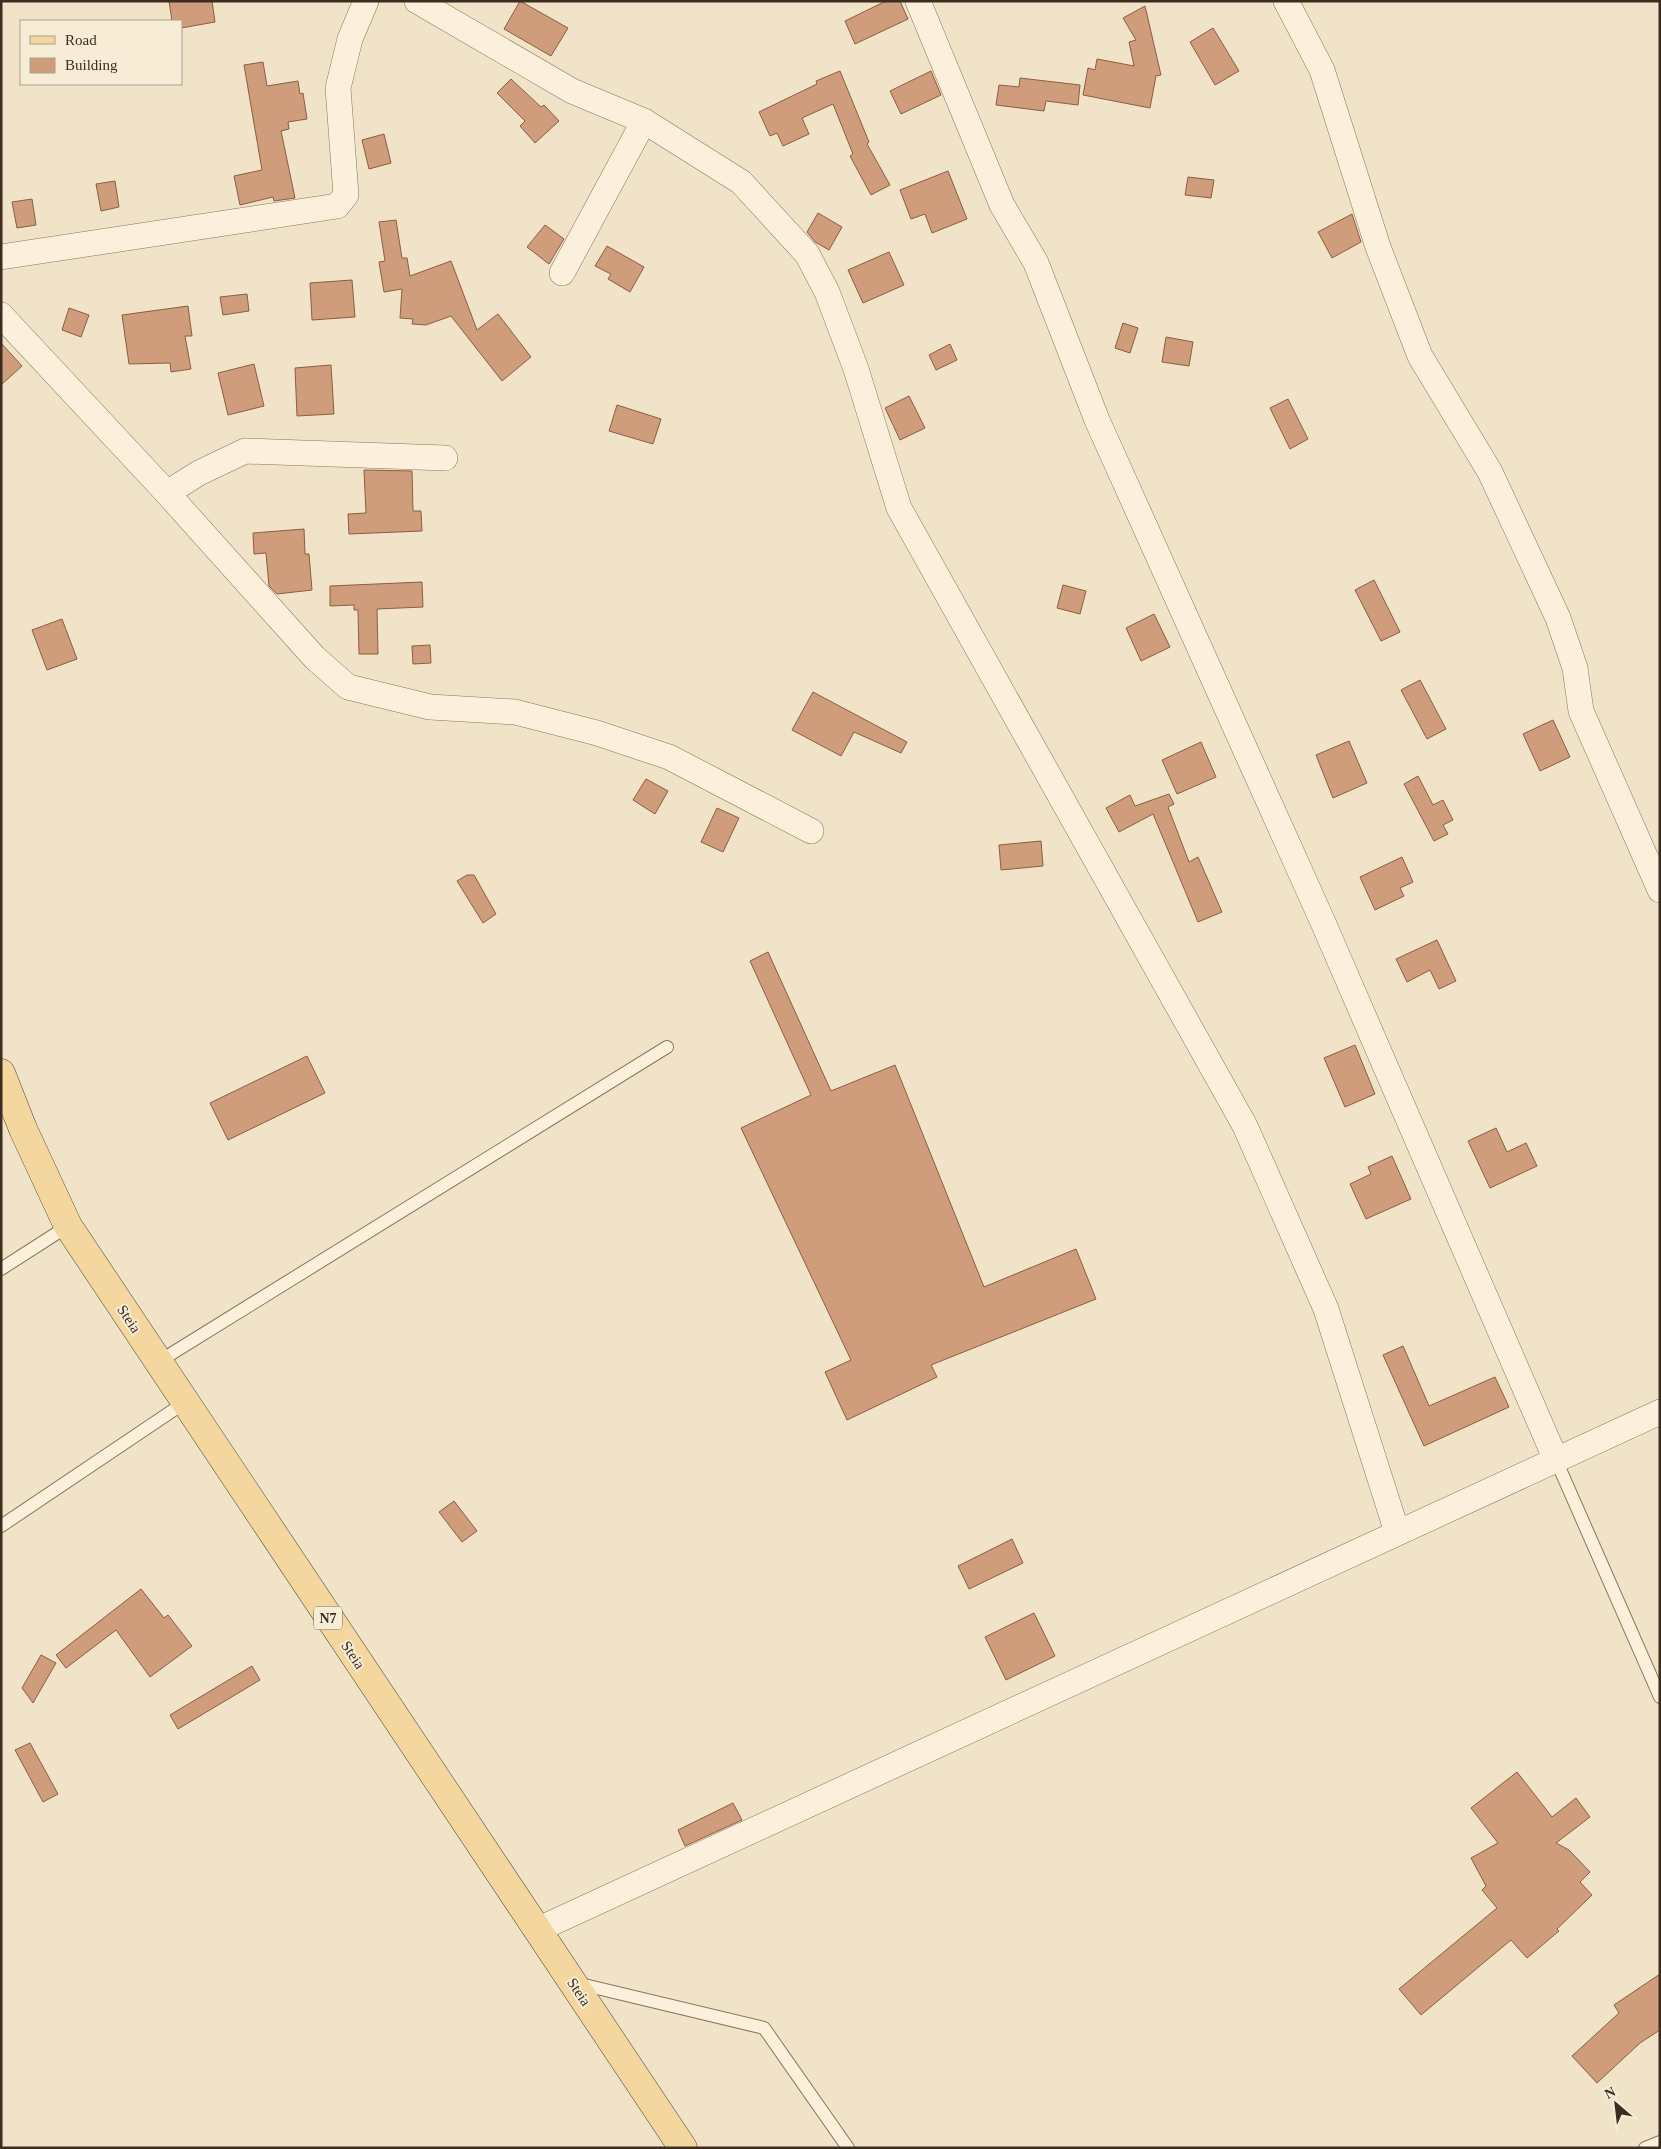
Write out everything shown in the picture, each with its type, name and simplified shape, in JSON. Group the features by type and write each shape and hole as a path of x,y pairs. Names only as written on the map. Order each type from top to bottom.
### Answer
{"main road":[{"name":"Steia","path":"1,1073 23,1129 68,1226 683,2148"}],"street":[{"path":"1,257 337,206 346,195 338,88 350,39 366,1"},
{"path":"416,1 572,90 644,121 741,182 807,254 827,292 856,369 899,508 1246,1126 1326,1309 1397,1532"},
{"path":"918,1 1002,205 1036,263 1097,420 1318,910 1556,1460"},
{"path":"1286,1 1322,70 1378,247 1420,356 1490,472 1558,618 1575,668 1581,711 1660,890"},
{"path":"562,273 644,121"},
{"path":"1,315 167,493 315,658 348,686 430,707 515,712 597,733 669,757 811,831"},
{"path":"167,493 199,473 245,451 445,458"},
{"path":"537,1930 1660,1412"}],"lane":[{"path":"158,1362 668,1046"},
{"path":"1,1269 68,1226"},
{"path":"1,1526 184,1402"},
{"path":"1556,1460 1660,1697"},
{"path":"573,1982 764,2028 848,2148"},
{"path":"1645,2148 1660,2142"}],"building":[{"path":"169,1 212,1 215,22 182,28 182,20 172,20"},
{"path":"520,1 568,28 551,56 504,29"},
{"path":"886,1 900,1 908,19 855,44 845,21"},
{"path":"1145,6 1161,75 1156,76 1150,108 1083,95 1088,68 1095,70 1097,59 1134,66 1129,42 1136,40 1123,18"},
{"path":"1213,28 1239,71 1215,85 1190,42"},
{"path":"263,62 267,86 298,81 300,94 303,93 307,119 288,122 289,129 281,131 295,198 274,201 273,197 240,205 234,176 262,170 244,65"},
{"path":"840,71 869,142 867,144 890,185 871,195 850,156 853,154 833,104 802,118 809,134 783,146 777,133 770,136 759,112 817,84 816,81"},
{"path":"931,71 941,95 901,114 890,91"},
{"path":"1020,78 1080,85 1078,105 1046,101 1044,111 996,105 999,85 1019,87"},
{"path":"511,79 541,107 544,105 559,121 535,143 520,126 525,121 497,93"},
{"path":"384,134 391,163 369,169 362,140"},
{"path":"948,171 967,219 932,233 925,214 911,219 900,190"},
{"path":"1188,177 1214,180 1211,198 1185,195"},
{"path":"115,181 119,207 101,211 96,184"},
{"path":"32,199 36,225 17,228 12,202"},
{"path":"818,213 842,227 829,250 815,242 807,232"},
{"path":"1352,214 1361,242 1332,258 1318,232"},
{"path":"396,220 402,258 407,258 410,276 451,261 477,330 498,314 531,357 502,381 451,316 426,325 412,324 413,319 400,318 402,289 384,292 379,262 385,261 379,222"},
{"path":"545,225 564,239 549,264 527,247"},
{"path":"607,246 644,267 630,292 608,279 611,274 595,266"},
{"path":"889,252 904,285 863,303 848,270"},
{"path":"352,280 355,317 312,320 310,283"},
{"path":"247,294 249,311 223,315 220,297"},
{"path":"188,306 192,336 185,336 191,369 171,372 170,363 129,364 122,315"},
{"path":"69,308 89,315 81,337 62,330"},
{"path":"1123,323 1138,328 1130,353 1115,348"},
{"path":"1166,337 1193,342 1189,366 1162,362"},
{"path":"1,343 22,366 1,385"},
{"path":"950,344 957,360 936,370 929,355"},
{"path":"254,364 264,406 228,415 218,373"},
{"path":"331,365 334,414 297,416 295,368"},
{"path":"909,396 925,428 900,440 885,408"},
{"path":"1288,399 1308,439 1290,449 1270,408"},
{"path":"617,405 661,419 653,444 609,431"},
{"path":"364,470 412,471 413,511 421,511 422,531 349,534 348,514 366,513"},
{"path":"304,529 305,554 309,554 312,590 277,594 269,586 266,553 254,554 253,533"},
{"path":"1374,580 1400,632 1381,641 1355,590"},
{"path":"422,582 423,607 377,609 378,654 359,654 358,610 354,610 354,605 330,606 330,586"},
{"path":"1063,585 1086,591 1080,614 1057,608"},
{"path":"1154,614 1170,647 1141,661 1126,628"},
{"path":"62,619 77,659 47,670 32,630"},
{"path":"430,645 431,663 413,664 412,646"},
{"path":"1420,680 1446,729 1427,739 1401,690"},
{"path":"813,692 907,742 901,753 854,732 841,756 792,730"},
{"path":"1553,720 1570,757 1540,771 1523,734"},
{"path":"1349,741 1367,783 1333,798 1316,755"},
{"path":"1201,742 1216,777 1177,794 1162,760"},
{"path":"1418,776 1433,805 1443,800 1453,820 1443,825 1448,834 1434,841 1404,784"},
{"path":"646,779 668,791 655,814 633,800"},
{"path":"1169,794 1174,804 1168,807 1189,862 1198,857 1222,912 1198,922 1153,814 1119,832 1106,808 1130,795 1135,806"},
{"path":"717,808 739,818 723,852 701,842"},
{"path":"1041,841 1043,866 1001,870 999,845"},
{"path":"1402,857 1413,882 1400,888 1404,896 1375,910 1360,877"},
{"path":"467,875 474,875 496,914 483,923 457,881"},
{"path":"1437,940 1456,981 1439,989 1430,970 1407,982 1396,959"},
{"path":"768,952 831,1091 895,1065 984,1287 1076,1249 1096,1299 931,1365 937,1377 847,1420 825,1372 851,1360 741,1128 811,1095 750,961"},
{"path":"1355,1045 1375,1094 1345,1107 1324,1058"},
{"path":"307,1056 325,1093 228,1140 210,1103"},
{"path":"1496,1128 1507,1152 1526,1143 1537,1166 1490,1188 1468,1141"},
{"path":"1392,1156 1411,1199 1366,1219 1350,1184 1371,1174 1368,1167"},
{"path":"1403,1346 1429,1406 1495,1377 1509,1407 1424,1446 1383,1355"},
{"path":"454,1501 477,1531 462,1542 439,1512"},
{"path":"1012,1539 1023,1563 969,1589 958,1566"},
{"path":"141,1589 164,1618 168,1615 192,1646 150,1677 116,1630 66,1668 56,1655"},
{"path":"1034,1613 1055,1656 1006,1680 985,1637"},
{"path":"41,1655 56,1663 33,1703 22,1688"},
{"path":"252,1666 260,1680 178,1729 170,1715"},
{"path":"30,1743 58,1794 43,1802 15,1750"},
{"path":"1517,1772 1552,1817 1576,1798 1590,1817 1556,1843 1569,1850 1590,1872 1580,1882 1592,1895 1557,1929 1559,1931 1527,1958 1511,1940 1421,2015 1399,1989 1497,1908 1482,1890 1486,1886 1471,1858 1498,1843 1471,1808"},
{"path":"733,1803 742,1820 685,1846 678,1830"},
{"path":"1660,1974 1660,2030 1640,2043 1597,2083 1572,2056 1619,2013 1614,2005"}]}
